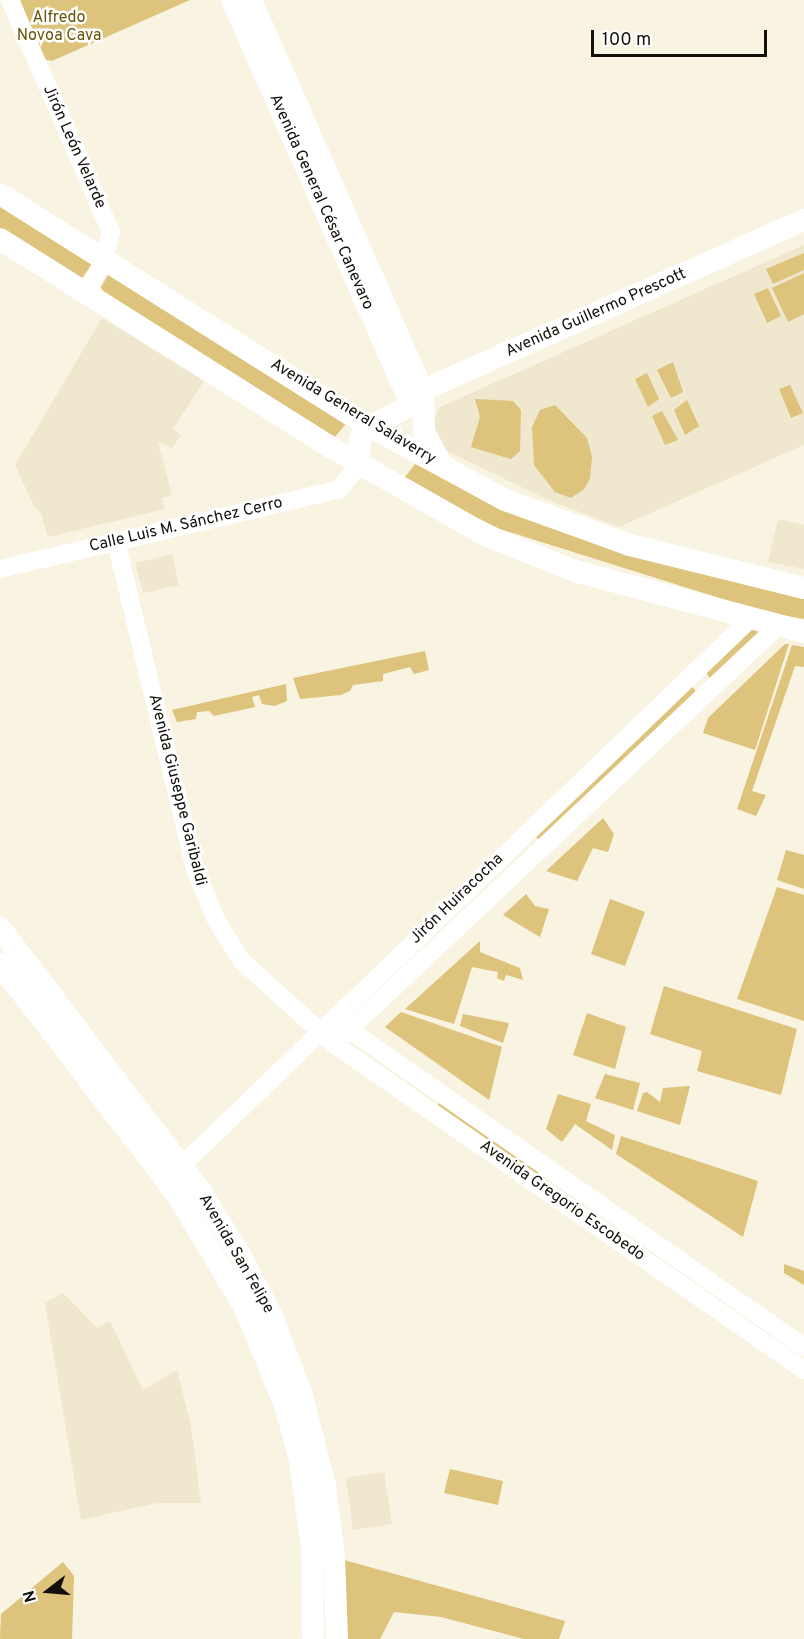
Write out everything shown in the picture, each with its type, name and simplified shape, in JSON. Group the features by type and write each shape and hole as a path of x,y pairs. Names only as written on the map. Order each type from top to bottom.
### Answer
{"main road":[{"name":"Avenida General César Canevaro","path":"232,0 409,403"},
{"name":"Avenida General César Canevaro","path":"251,0 409,403"},
{"name":"Avenida General Salaverry","path":"0,194 369,426 524,509 687,561 804,588"},
{"name":"Avenida Guillermo Prescott","path":"369,426 409,403 804,220"},
{"path":"0,239 444,514 526,552 585,574 749,620 804,632"},
{"path":"367,468 391,438 409,403"},
{"path":"409,403 442,465"},
{"path":"367,468 360,439 369,426"},
{"name":"Avenida San Felipe","path":"0,928 173,1173 246,1310 286,1408 300,1461 310,1529 313,1639"},
{"name":"Avenida San Felipe","path":"0,964 239,1252 293,1365 329,1508 337,1639"}],"street":[{"name":"Jirón León Velarde","path":"10,0 111,232 104,258 86,294"},
{"name":"Calle Luis M. Sánchez Cerro","path":"0,569 340,489 367,468"},
{"name":"Avenida Giuseppe Garibaldi","path":"116,542 195,870 206,898 242,961 268,987 310,1019 319,1033"},
{"name":"Jirón Huiracocha","path":"173,1173 749,620"},
{"name":"Jirón Huiracocha","path":"334,1044 777,627"},
{"path":"694,675 708,690"},
{"path":"400,954 415,969"},
{"name":"Avenida Gregorio Escobedo","path":"334,1018 643,1232 804,1347"},
{"name":"Avenida Gregorio Escobedo","path":"319,1033 804,1370"},
{"path":"622,1244 633,1241 643,1232"},
{"path":"639,1255 639,1243 643,1232"}],"shaded area":[{"path":"804,245 804,445 619,527 546,499 447,451 436,440 433,423 440,407"},
{"path":"102,318 204,381 173,429 181,435 172,448 158,442 172,495 162,498 165,509 48,537 41,513 34,506 15,465"},
{"path":"778,519 804,525 804,569 768,562"},
{"path":"172,554 179,585 143,593 135,563"},
{"path":"63,1293 97,1328 110,1321 143,1390 177,1370 191,1426 201,1503 157,1503 81,1520 45,1303"},
{"path":"384,1472 392,1524 353,1530 346,1478"}],"green space":[{"name":"Alfredo Novoa Cava","path":"20,0 190,0 52,61 43,59"},
{"path":"0,199 92,264 82,278 0,234"},
{"path":"804,253 804,270 773,284 766,269"},
{"path":"804,273 804,314 788,322 772,288"},
{"path":"116,274 350,419 334,438 105,296 101,287 108,275"},
{"path":"768,288 781,316 767,323 754,294"},
{"path":"673,362 683,392 671,398 657,370"},
{"path":"647,373 659,399 648,407 635,379"},
{"path":"790,385 803,413 791,418 779,389"},
{"path":"475,399 513,401 521,410 520,451 511,459 471,447 480,417"},
{"path":"687,400 699,426 685,435 674,410"},
{"path":"555,405 587,438 592,457 590,479 584,489 571,498 555,492 534,465 532,427 540,410"},
{"path":"662,411 678,440 665,445 652,416"},
{"path":"415,464 515,510 804,594 804,619 764,612 500,529 402,481"},
{"path":"749,629 760,632 710,678 704,670"},
{"path":"785,644 789,644 755,750 703,733 708,718"},
{"path":"792,645 804,647 804,667 795,666 752,791 766,795 756,816 737,809"},
{"path":"425,651 429,670 414,674 410,667 383,674 383,681 353,685 350,691 341,695 300,699 293,678"},
{"path":"286,684 287,701 275,706 262,704 259,695 252,697 255,707 214,716 209,711 197,712 196,719 177,722 172,710"},
{"path":"691,685 697,693 541,841 532,834"},
{"path":"603,818 614,834 608,852 593,848 577,881 546,871"},
{"path":"786,850 804,855 804,889 777,880"},
{"path":"777,887 804,895 804,1021 737,999"},
{"path":"526,894 535,906 549,909 540,937 503,915"},
{"path":"610,899 645,912 625,966 591,954"},
{"path":"480,941 480,952 520,968 523,980 506,975 504,981 497,978 498,972 472,967 454,1024 405,1009"},
{"path":"664,986 797,1029 781,1095 697,1071 702,1051 650,1034"},
{"path":"401,1012 502,1047 489,1100 385,1027"},
{"path":"587,1013 626,1027 615,1069 573,1055"},
{"path":"463,1014 509,1023 503,1043 460,1026"},
{"path":"605,1074 640,1083 633,1110 595,1098"},
{"path":"690,1086 680,1125 637,1111 643,1093 647,1092 660,1102 663,1088"},
{"path":"558,1094 591,1104 586,1121 615,1135 612,1150 575,1124 562,1142 546,1129"},
{"path":"440,1101 541,1170 536,1179 437,1107"},
{"path":"621,1136 758,1181 743,1237 616,1154"},
{"path":"784,1264 804,1271 804,1285 784,1273"},
{"path":"450,1469 503,1481 498,1505 444,1493"},
{"path":"344,1560 565,1621 559,1639 524,1639 441,1617 394,1612 380,1639 343,1639"},
{"path":"63,1562 74,1576 72,1639 0,1639 1,1614"}]}
